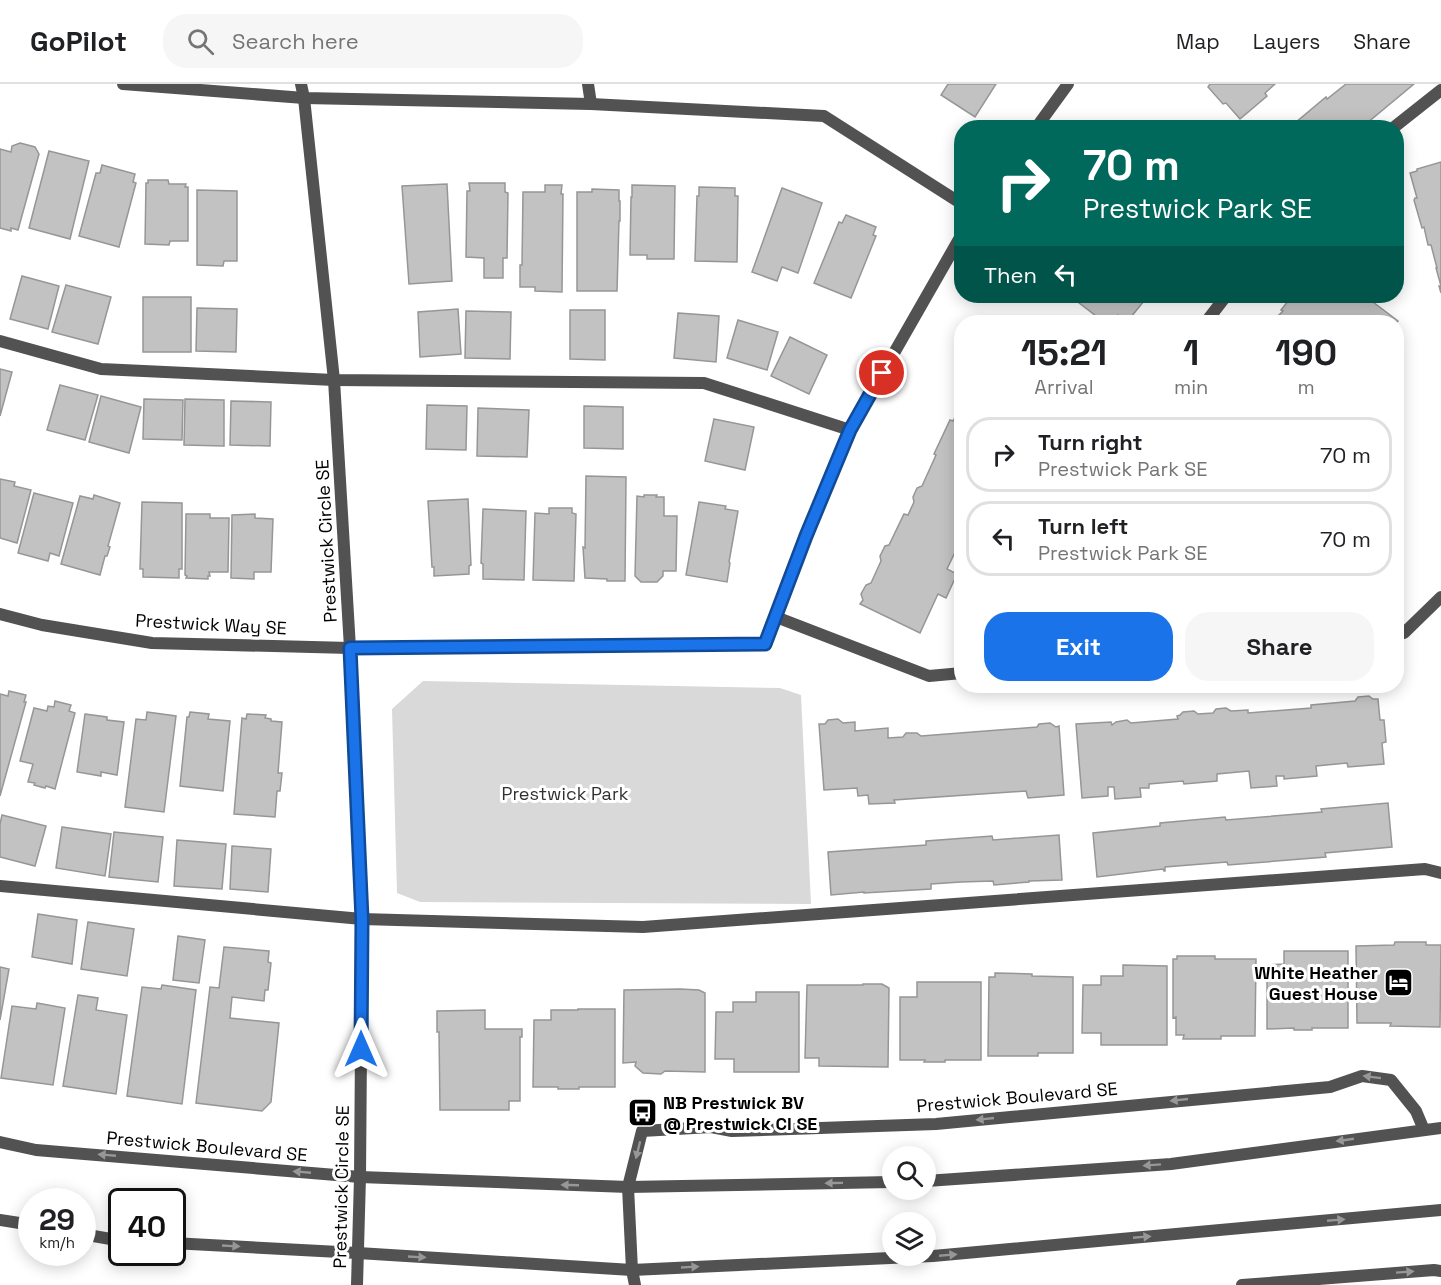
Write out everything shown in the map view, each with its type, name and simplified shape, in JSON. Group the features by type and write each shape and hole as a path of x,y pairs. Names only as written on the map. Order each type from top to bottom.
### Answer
{"street":[{"path":"123,84 304,98 591,104 824,116 954,199"},
{"name":"Prestwick Circle SE","path":"301,84 334,380 350,648 362,919 357,1285"},
{"path":"588,84 591,104"},
{"path":"1042,120 1068,84"},
{"path":"1403,120 1441,90"},
{"path":"954,248 850,430 806,536 776,617 928,676 954,674"},
{"path":"1211,315 1221,303"},
{"path":"0,341 101,369 334,380 704,383 850,430"},
{"path":"1404,633 1441,597"},
{"name":"Prestwick Way SE","path":"0,614 42,625 152,643 350,648 765,644 776,617"},
{"path":"0,886 362,919 644,927 1425,869 1441,873"},
{"name":"Prestwick Boulevard SE","path":"635,1285 632,1270 628,1187 642,1131 711,1127 732,1131 936,1124 1330,1087 1362,1076 1391,1080 1416,1111 1424,1130"},
{"path":"936,1180 1171,1164 1441,1128"},
{"name":"Prestwick Boulevard SE","path":"0,1142 36,1150 360,1177 628,1187 882,1182"},
{"path":"186,1244 632,1270 933,1256 1441,1210"},
{"path":"0,1220 18,1223"},
{"path":"1242,1285 1441,1271"}],"green space":[{"name":"Prestwick Park","path":"423,681 780,688 801,695 811,904 420,902 397,893 392,709"}],"building":[{"path":"948,84 996,84 975,117 941,95"},
{"path":"1210,84 1275,84 1265,93 1267,96 1240,119 1208,87"},
{"path":"1346,84 1414,84 1371,120 1299,120 1326,97 1327,99"},
{"path":"20,143 35,147 39,154 18,230 11,228 11,231 0,228 0,149 11,152 12,146"},
{"path":"49,151 89,161 70,239 29,228"},
{"path":"1441,162 1441,286 1431,245 1428,245 1414,200 1417,198 1410,173"},
{"path":"102,165 135,174 133,182 136,183 119,247 79,236 96,173 100,173"},
{"path":"148,180 168,180 169,184 186,184 185,187 188,187 188,241 170,241 169,245 145,244 146,183"},
{"path":"469,183 505,183 505,192 508,193 507,258 503,258 503,278 484,278 484,258 466,257"},
{"path":"447,184 452,281 409,284 402,186"},
{"path":"545,185 562,185 562,292 535,291 535,287 520,287 523,192 545,192"},
{"path":"632,185 675,186 674,259 647,259 647,255 630,255"},
{"path":"699,187 735,188 735,196 738,196 737,262 695,261"},
{"path":"782,188 822,203 798,273 782,267 777,281 752,272"},
{"path":"592,189 619,190 617,291 577,291 577,192 592,192"},
{"path":"197,190 237,191 237,261 224,261 223,266 197,265"},
{"path":"846,215 876,227 873,235 876,236 851,298 814,283 839,222 842,223"},
{"path":"22,276 59,286 48,329 10,319"},
{"path":"66,285 111,297 98,344 52,332"},
{"path":"143,297 191,297 191,352 143,352"},
{"path":"1079,303 1142,303 1133,315 1095,315"},
{"path":"1286,303 1374,303 1390,315 1279,315 1283,311 1281,310"},
{"path":"197,308 237,309 236,352 196,351"},
{"path":"458,309 461,354 420,357 418,312"},
{"path":"570,310 605,310 605,360 570,359"},
{"path":"466,311 511,312 510,359 465,358"},
{"path":"678,313 719,316 716,362 674,358"},
{"path":"738,320 778,332 767,370 727,358"},
{"path":"790,337 827,355 809,394 771,376"},
{"path":"0,369 12,372 0,416"},
{"path":"60,385 98,395 85,440 47,430"},
{"path":"101,396 141,407 129,453 89,442"},
{"path":"144,399 183,400 182,440 143,439"},
{"path":"185,399 224,400 224,446 184,445"},
{"path":"231,401 271,402 270,446 230,445"},
{"path":"427,405 467,406 466,450 426,449"},
{"path":"584,406 623,407 623,449 584,448"},
{"path":"478,408 529,410 527,457 477,456"},
{"path":"714,419 754,427 745,470 705,461"},
{"path":"954,419 954,554 947,569 954,572 954,581 946,598 938,594 920,633 860,604 863,600 861,594 866,585 871,583 881,561 880,556 885,546 889,545 904,514 908,515 917,488 922,486 950,420"},
{"path":"586,476 626,477 625,581 585,578 583,547 585,548"},
{"path":"0,479 15,482 14,486 31,490 17,543 0,538"},
{"path":"34,493 73,503 59,556 50,553 48,561 18,553"},
{"path":"94,495 120,503 108,546 110,547 100,575 61,564 80,496 93,499"},
{"path":"644,495 664,497 664,516 677,516 676,571 663,571 663,576 657,582 641,582 635,576 637,496 644,497"},
{"path":"468,499 471,565 469,574 434,576 428,501"},
{"path":"142,502 182,503 182,569 179,569 179,578 143,577 143,569 140,569"},
{"path":"699,502 726,506 725,509 738,511 727,582 686,575"},
{"path":"549,508 572,508 572,513 576,514 574,581 533,580 535,513 549,514"},
{"path":"483,509 526,511 524,580 483,579 483,564 481,563"},
{"path":"186,514 210,514 210,518 229,518 228,572 209,572 208,579 186,578"},
{"path":"255,514 255,518 273,519 271,572 254,572 254,579 231,578 232,515"},
{"path":"9,691 26,695 24,702 26,702 0,796 0,694 8,696"},
{"path":"1369,696 1378,699 1380,720 1384,720 1386,742 1382,743 1384,764 1348,767 1347,763 1316,766 1317,776 1284,779 1284,776 1276,776 1277,786 1251,788 1249,771 1217,774 1217,781 1149,784 1149,788 1140,788 1141,797 1115,799 1114,787 1108,787 1108,796 1082,798 1076,724 1111,722 1112,725 1127,720 1131,723 1178,719 1177,716 1183,712 1213,713 1216,709 1226,708 1231,711 1248,710 1248,713 1311,708 1311,705 1355,701 1358,697"},
{"path":"55,701 71,705 69,711 75,713 55,789 28,782 33,764 20,761 34,708 47,711 48,706 54,707"},
{"path":"147,712 176,716 164,812 125,807 136,719 146,720"},
{"path":"190,712 209,714 208,719 230,721 223,791 180,786 187,717"},
{"path":"85,714 124,722 117,775 101,772 101,776 77,772"},
{"path":"247,714 266,715 265,718 271,721 282,722 278,773 282,773 280,791 277,791 275,817 234,814 242,718 246,719"},
{"path":"838,719 843,723 855,722 855,731 888,728 888,738 903,737 906,733 917,733 921,736 1037,727 1039,724 1050,723 1056,727 1059,726 1064,795 1028,798 1026,791 894,800 895,803 869,804 868,795 858,796 857,788 824,790 819,724"},
{"path":"1388,803 1392,847 1325,853 1326,857 1228,865 1227,862 1165,867 1165,871 1163,869 1097,877 1093,833 1160,826 1160,823 1322,812 1321,809"},
{"path":"2,815 46,826 35,866 0,857"},
{"path":"62,827 111,834 105,876 56,868"},
{"path":"114,832 163,837 158,882 109,877"},
{"path":"1059,835 1062,880 994,885 993,881 961,882 931,884 931,889 831,895 828,852 926,845 926,841 992,836 993,840"},
{"path":"177,840 226,844 222,889 174,886"},
{"path":"232,846 271,849 268,892 230,889"},
{"path":"38,914 77,920 72,964 32,957"},
{"path":"88,922 134,929 127,976 81,969"},
{"path":"178,936 205,940 199,983 173,980"},
{"name":"White Heather Guest House","path":"1395,942 1426,942 1426,945 1441,945 1440,1027 1357,1023 1356,946 1394,945"},
{"path":"224,947 269,951 268,962 271,963 268,990 265,990 264,1001 232,997 230,1018 279,1023 271,1102 262,1111 196,1103 210,987 219,988"},
{"path":"1284,951 1348,951 1348,1028 1267,1029 1267,965 1284,964"},
{"path":"1177,956 1256,959 1255,1036 1183,1039 1184,1035 1176,1035 1176,1017 1173,1018 1173,959 1177,959"},
{"path":"1123,965 1167,966 1167,1045 1101,1045 1101,1033 1082,1033 1083,985 1101,985 1101,976 1123,976"},
{"path":"0,967 9,969 0,1020"},
{"path":"995,973 1073,977 1073,1053 988,1056 989,977 995,977"},
{"path":"917,982 981,982 981,1060 924,1062 925,1060 900,1060 900,997 917,997"},
{"path":"882,984 889,988 888,1067 819,1066 819,1058 805,1058 807,985"},
{"path":"162,985 196,990 182,1104 127,1096 142,987 161,989"},
{"path":"624,990 699,990 705,993 705,1072 643,1073 635,1066 636,1062 623,1063"},
{"path":"756,992 799,992 799,1072 734,1072 734,1059 715,1059 716,1012 733,1012 733,1002 756,1002"},
{"path":"78,995 98,998 96,1010 127,1015 116,1094 63,1086"},
{"path":"37,1003 65,1008 53,1085 1,1078 12,1006 36,1009"},
{"path":"615,1009 615,1087 558,1089 558,1087 533,1087 534,1020 551,1020 551,1010"},
{"path":"485,1010 485,1029 522,1029 520,1101 509,1101 509,1110 440,1110 437,1011"}],"place":[{"name":"White Heather Guest House","path":"1399,982"},
{"name":"NB Prestwick BV @ Prestwick CI SE","path":"642,1112"}],"route":[{"path":"361,1049 362,919 350,648 765,644 850,430 882,373"}]}
